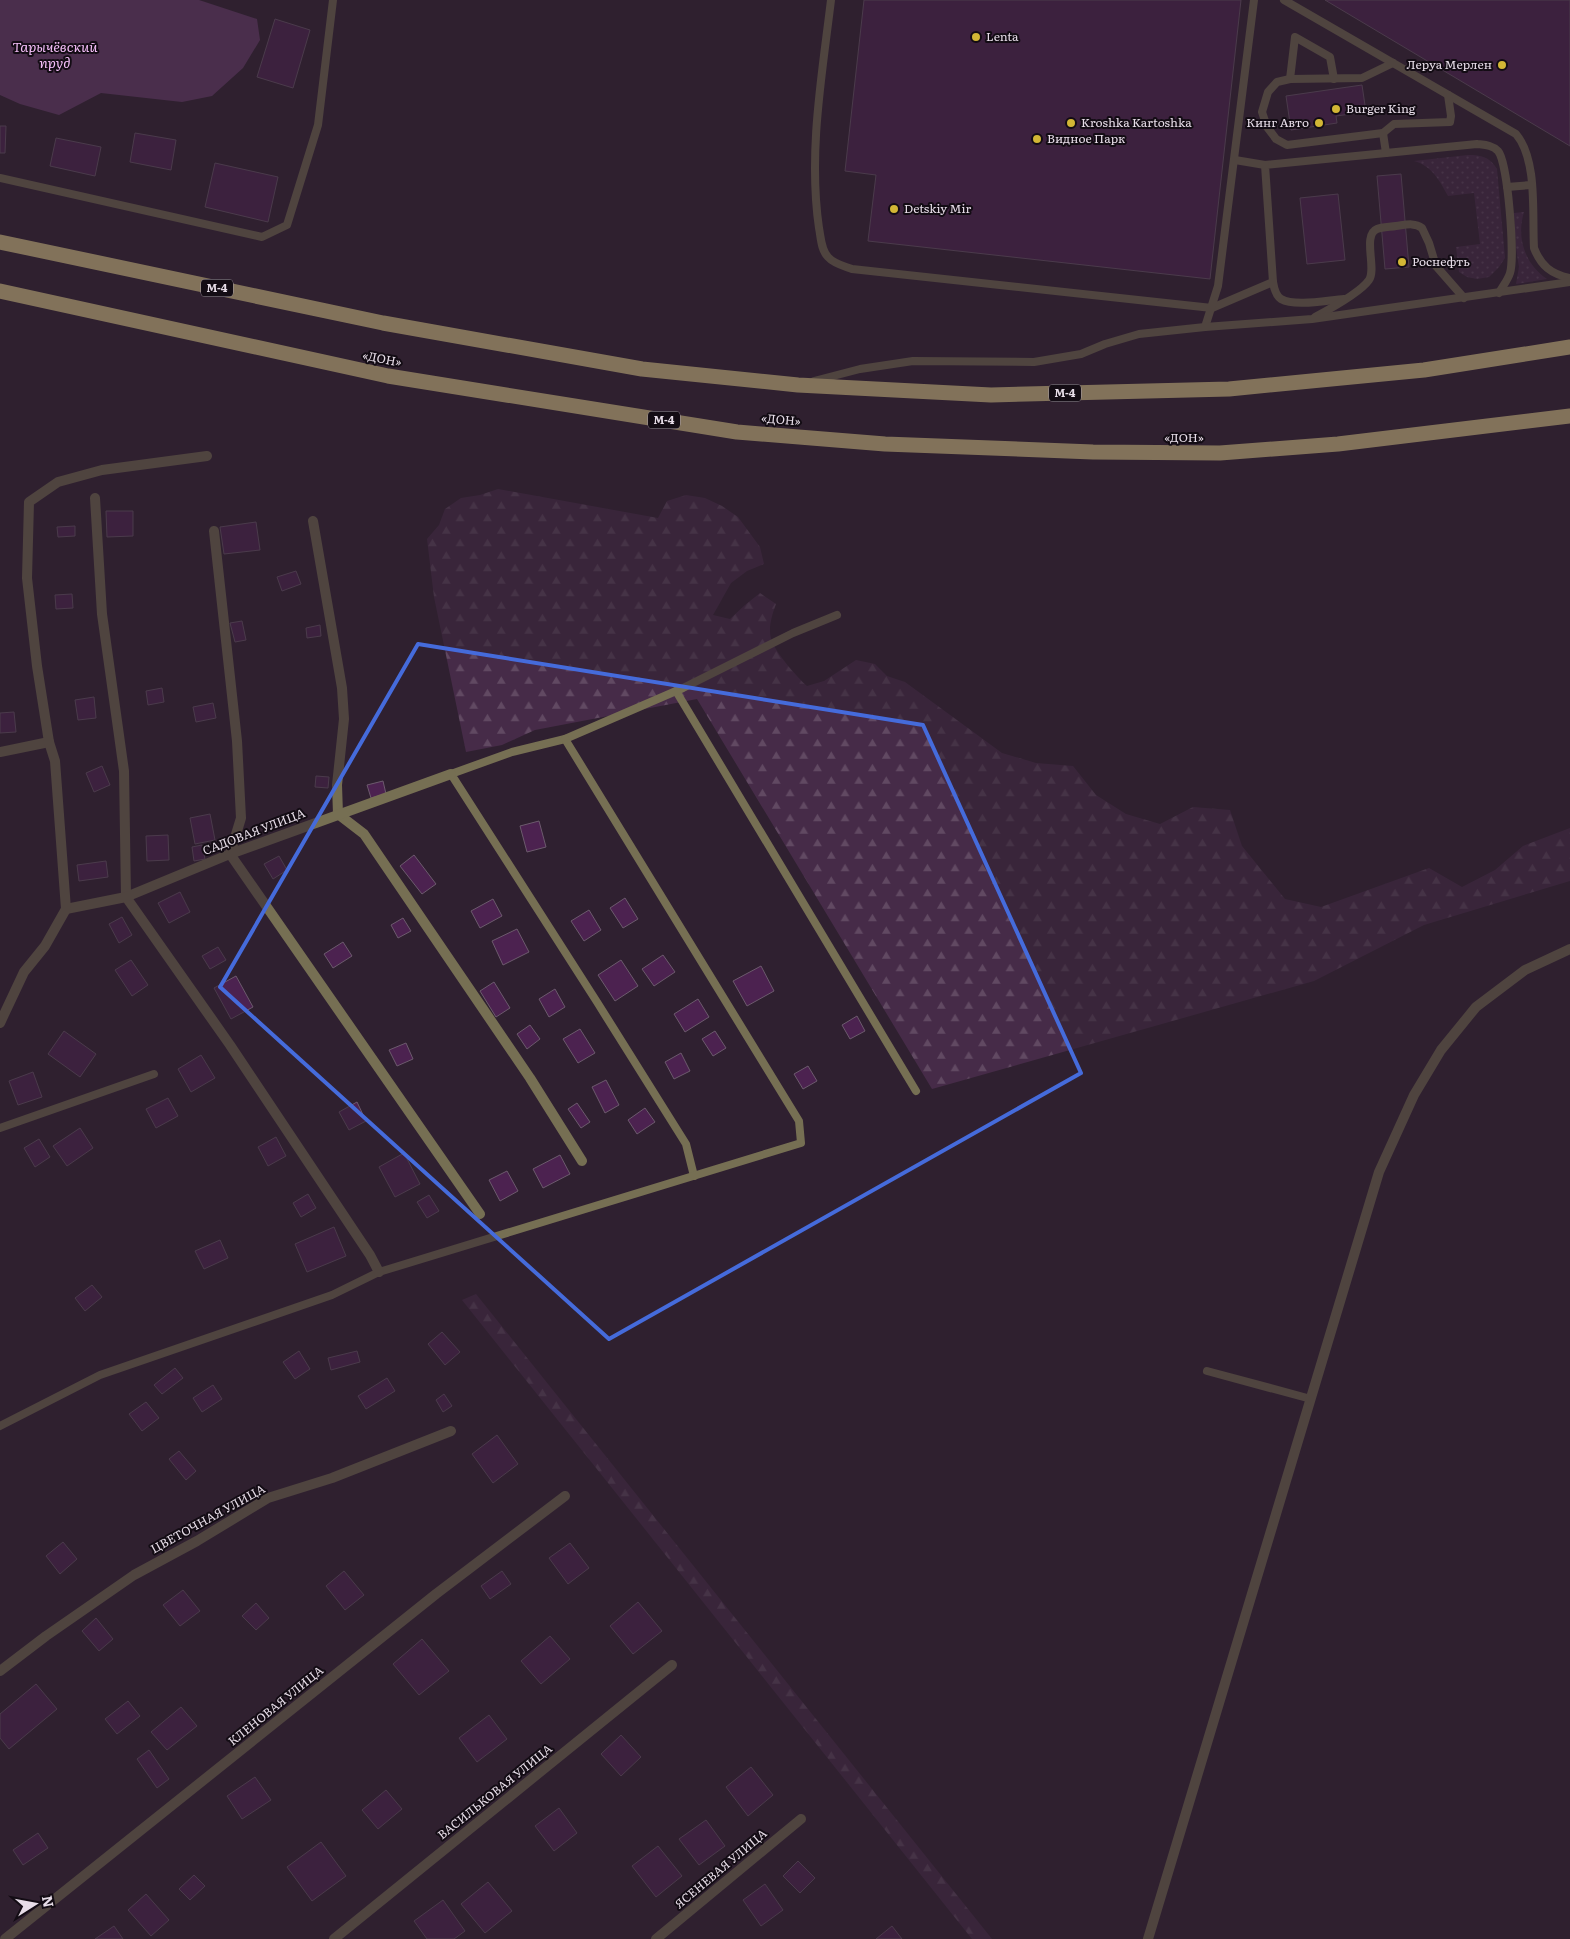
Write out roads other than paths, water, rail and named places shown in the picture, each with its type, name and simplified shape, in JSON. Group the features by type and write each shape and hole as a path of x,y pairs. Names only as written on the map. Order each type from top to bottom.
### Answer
{"highway":[{"name":"М-4","path":"0,242 443,334 642,369 798,385 991,395 1228,389 1424,370 1570,347"},
{"name":"«ДОН»","path":"0,291 388,376 737,432 886,444 1093,452 1220,453 1338,444 1570,416"}],"street":[{"path":"0,1023 24,972 45,946 66,909 55,761 49,742 37,666 27,578 29,502 58,482 102,470 207,456"},
{"path":"95,498 102,614 124,771 126,897 230,1045 370,1255 379,1272"},
{"path":"313,521 342,688 344,720 337,785 338,814 364,834 530,1078 582,1161"},
{"path":"214,531 237,741 241,818 230,854 480,1214"},
{"path":"0,752 49,742"},
{"name":"САДОВАЯ УЛИЦА","path":"66,909 126,897 230,854 451,774"},
{"path":"1148,1939 1379,1172 1414,1095 1441,1050 1476,1007 1525,970 1570,949"},
{"name":"ЦВЕТОЧНАЯ УЛИЦА","path":"0,1671 46,1636 134,1575 197,1541 268,1498 332,1478 451,1431"},
{"name":"КЛЕНОВАЯ УЛИЦА","path":"5,1939 436,1594 565,1496"},
{"name":"ВАСИЛЬКОВАЯ УЛИЦА","path":"334,1939 672,1665"},
{"name":"ЯСЕНЕВАЯ УЛИЦА","path":"656,1939 802,1819"}],"lane":[{"path":"0,178 262,237 287,225 318,125 333,0"},
{"path":"831,0 816,132 815,183 822,245 828,257 838,264 852,269 1212,308 1273,282"},
{"path":"1205,327 1218,286 1254,0"},
{"path":"1284,0 1516,134 1523,142 1527,155 1531,185 1534,248 1538,260 1555,275 1570,280"},
{"path":"1290,79 1295,37 1330,57 1334,79"},
{"path":"1393,63 1362,78 1290,79 1278,82 1268,92 1262,112 1267,127 1276,139 1287,145 1383,133 1394,124 1450,122 1448,95"},
{"path":"1383,133 1386,153"},
{"path":"1235,160 1265,165 1477,144 1490,145 1499,152 1503,163 1507,186 1512,262 1510,274 1499,293"},
{"path":"1265,165 1274,290 1280,298 1292,303 1346,298"},
{"path":"1507,186 1531,185"},
{"path":"1312,319 1346,298 1369,280 1371,276 1370,241 1374,231 1378,228 1418,225 1426,233 1436,266 1464,298"},
{"path":"798,385 860,369 913,362 1034,362 1081,354 1105,344 1139,334 1312,319 1499,293 1570,280"},
{"path":"694,1176 686,1144 451,774 512,752 565,739 676,691 736,663 793,633 837,615"},
{"path":"676,691 916,1091"},
{"path":"0,1426 100,1376 332,1295 379,1272 801,1143 799,1121 565,739"},
{"path":"0,1128 154,1074"},
{"path":"1207,1371 1311,1399"}],"water":[{"name":"Тарычёвский пруд","path":"0,0 199,0 257,19 260,40 243,68 212,96 182,102 101,93 59,115 20,104 0,95"}],"place":[{"name":"Lenta","path":"976,37"},
{"name":"Леруа Мерлен","path":"1502,65"},
{"name":"Burger King","path":"1336,109"},
{"name":"Kroshka Kartoshka","path":"1071,123"},
{"name":"Кинг Авто","path":"1319,123"},
{"name":"Видное Парк","path":"1037,139"},
{"name":"Detskiy Mir","path":"894,209"},
{"name":"Роснефть","path":"1402,262"}]}
